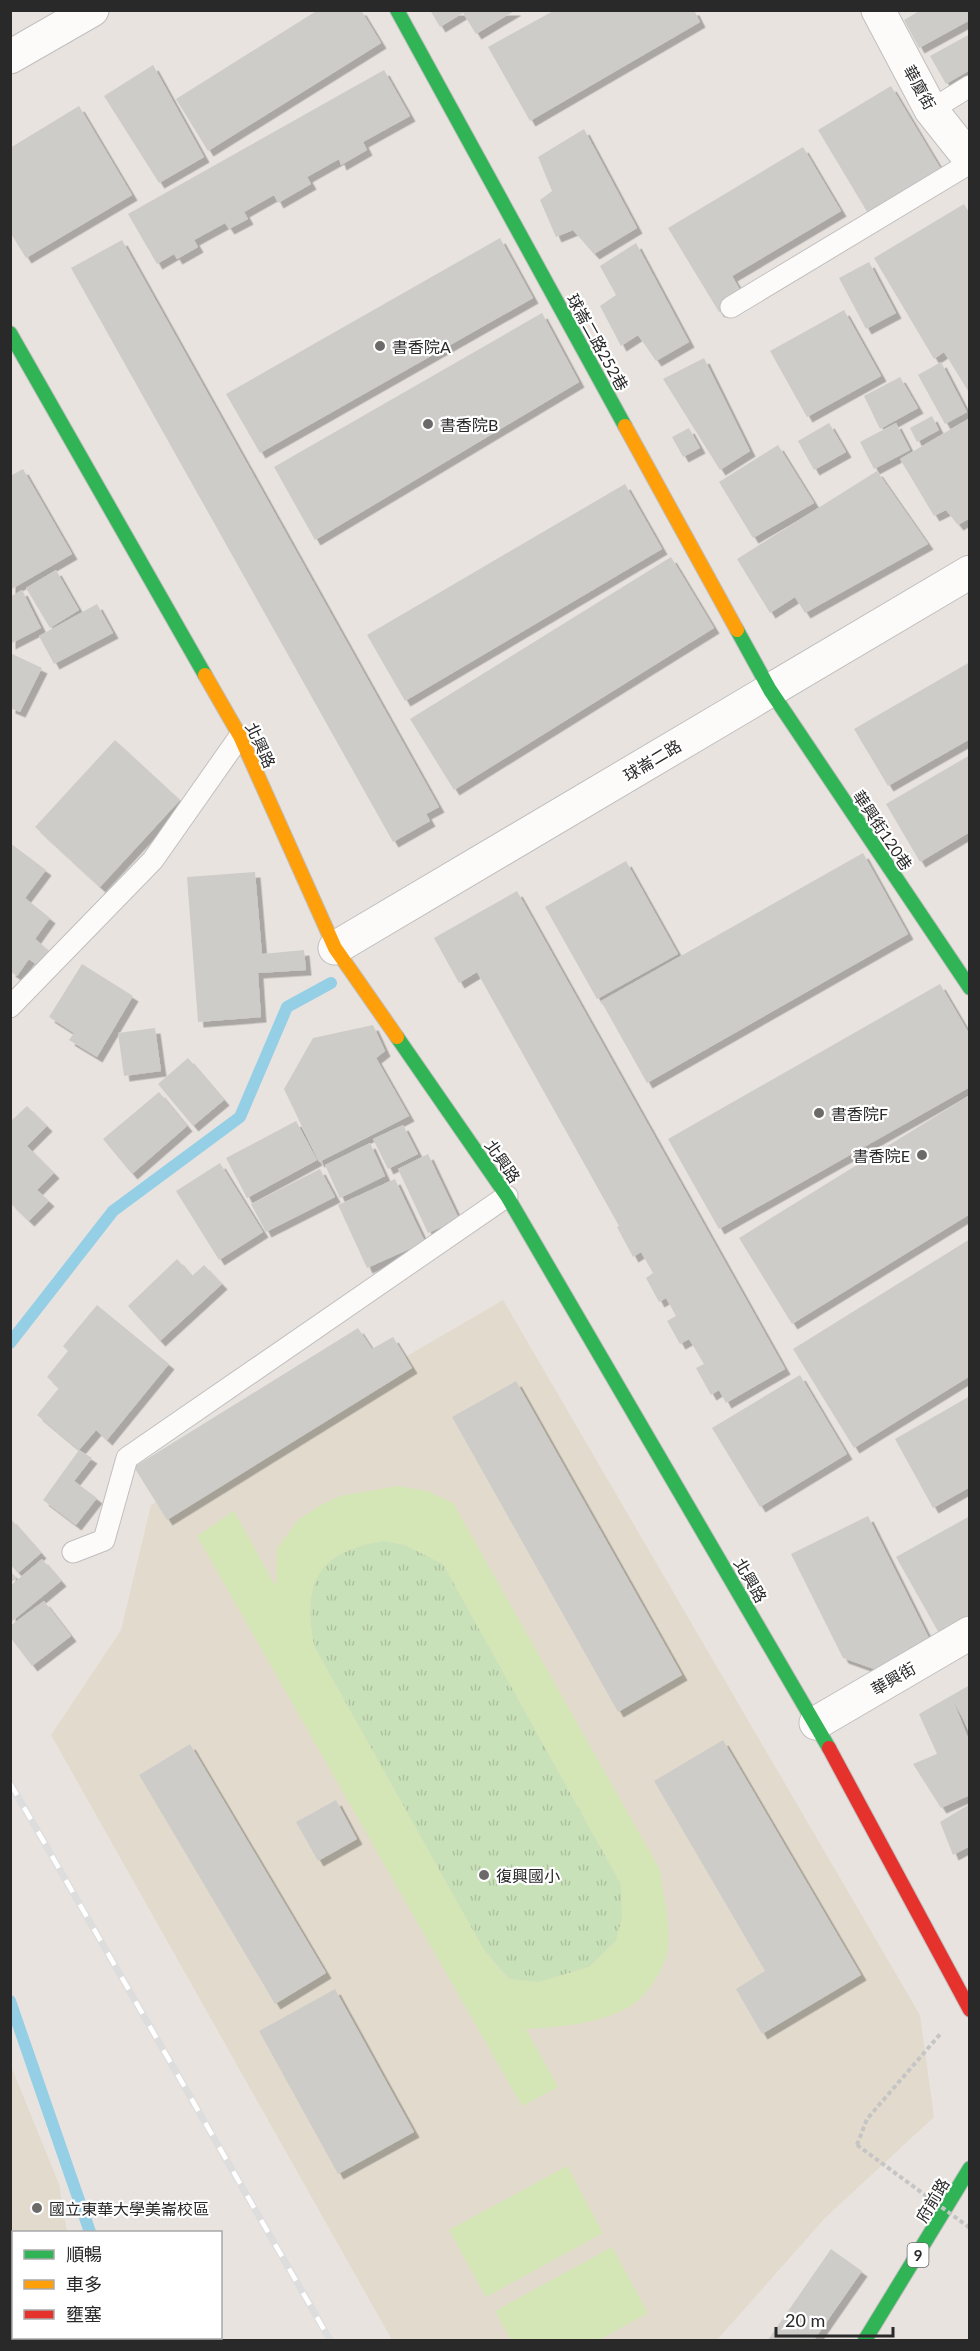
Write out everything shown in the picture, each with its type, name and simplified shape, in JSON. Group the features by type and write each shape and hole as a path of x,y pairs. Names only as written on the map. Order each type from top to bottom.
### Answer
{"street":[{"path":"10,57 92,10"},
{"name":"球崙二路252巷","path":"397,10 770,690"},
{"name":"華廈街","path":"878,10 931,110 969,161"},
{"name":"北興路","path":"10,333 240,736 335,948 507,1196 816,1723 968,2007"},
{"name":"球崙二路","path":"335,948 969,572"},
{"name":"華興街120巷","path":"770,690 969,988"},
{"name":"華興街","path":"816,1723 969,1633"},
{"name":"府前路","path":"865,2340 969,2168"}],"lane":[{"path":"931,110 969,86"},
{"path":"731,307 969,161"},
{"path":"10,1007 153,860 240,736"},
{"path":"73,1552 104,1540 127,1458 507,1196"}],"path":[{"path":"968,2007 867,2119 857,2145 969,2228"}],"shaded area":[{"name":"復興國小","path":"503,1300 920,2015 934,2117 825,2218 717,2340 392,2340 51,1735 121,1630 151,1505"},
{"name":"國立東華大學美崙校區","path":"11,2066 59,2184 67,2231 12,2231 12,2339 86,2340 11,2340"}],"green space":[{"path":"398,1486 427,1491 453,1503 660,1870 667,1914 668,1948 664,1964 656,1978 635,2003 617,2013 578,2024 526,2029 558,2087 522,2106 197,1536 234,1511 276,1587 277,1549 298,1520 340,1496","holes":["383,1541 405,1545 443,1564 621,1884 622,1918 616,1941 589,1967 539,1982 508,1979 484,1950 314,1646 310,1604 319,1574 329,1562 343,1553"]},
{"path":"383,1541 405,1545 443,1564 621,1884 622,1918 616,1941 589,1967 539,1982 509,1979 484,1950 314,1646 310,1604 319,1574 329,1562 343,1553"},
{"path":"567,2166 603,2233 486,2297 449,2230"},
{"path":"612,2247 648,2313 599,2340 511,2340 495,2311"}],"building":[{"path":"318,10 361,10 381,43 208,151 176,99"},
{"path":"430,10 516,10 476,34 463,13 440,27"},
{"path":"555,10 694,10 700,22 530,121 488,47"},
{"path":"921,10 970,10 970,20 919,48 904,20"},
{"path":"970,34 970,70 946,84 930,56"},
{"path":"153,65 204,157 159,183 104,96"},
{"path":"384,70 410,116 363,142 367,150 341,165 339,159 307,177 311,184 278,203 274,195 244,212 248,219 229,229 225,223 194,240 198,247 177,259 174,254 157,264 128,214"},
{"path":"891,86 942,171 869,215 818,130"},
{"path":"79,106 132,195 26,258 10,232 10,148"},
{"path":"584,129 637,228 594,254 573,230 556,237 540,200 552,191 538,157"},
{"path":"803,147 841,211 732,276 744,297 719,312 668,228"},
{"path":"964,204 970,214 970,394 944,352 934,359 874,258"},
{"name":"書香院A","path":"500,238 533,298 260,453 226,394"},
{"path":"122,240 439,807 426,814 430,821 393,842 71,268"},
{"path":"636,243 689,342 656,361 638,335 621,346 600,306 616,295 600,266"},
{"path":"869,262 896,313 866,329 839,278"},
{"path":"844,310 881,376 807,417 770,351"},
{"name":"書香院B","path":"542,313 579,382 315,540 274,467"},
{"path":"704,358 750,451 720,470 663,379"},
{"path":"941,362 967,412 945,424 918,375"},
{"path":"900,377 918,408 880,429 864,396"},
{"path":"932,416 939,430 917,442 910,428"},
{"path":"970,418 970,518 958,525 946,510 934,516 900,459"},
{"path":"829,423 846,452 814,470 798,441"},
{"path":"896,423 910,450 874,469 860,442"},
{"path":"689,428 700,448 683,457 672,437"},
{"path":"778,445 814,503 753,538 719,482"},
{"path":"23,469 72,554 10,590 10,476"},
{"path":"877,471 928,544 805,613 795,597 770,613 737,559"},
{"path":"625,484 662,549 405,701 367,635"},
{"path":"671,557 714,628 454,790 410,719"},
{"path":"56,570 79,610 50,628 26,588"},
{"path":"22,590 41,628 10,644 10,597"},
{"path":"97,604 113,633 54,664 39,636"},
{"path":"10,653 42,668 20,712 10,708"},
{"path":"970,662 970,739 888,786 854,729"},
{"path":"115,740 180,800 100,887 35,827"},
{"path":"970,755 970,832 920,862 886,804"},
{"path":"10,843 46,870 25,898 50,918 35,939 53,954 42,969 29,959 17,976 10,971"},
{"path":"863,853 908,934 647,1083 601,1001"},
{"path":"626,861 678,954 597,999 545,907"},
{"path":"255,872 262,954 304,950 306,970 258,973 261,1017 198,1022 187,877"},
{"path":"517,891 785,1369 726,1403 719,1390 711,1395 696,1368 704,1364 689,1339 680,1344 667,1321 676,1316 666,1298 659,1302 646,1278 653,1273 641,1252 633,1257 617,1227 619,1226 477,972 459,983 434,938"},
{"path":"82,964 133,996 97,1057 69,1040 74,1033 49,1017"},
{"name":"書香院F","path":"940,984 970,1035 970,1087 719,1229 668,1139"},
{"path":"373,1025 385,1051 376,1058 409,1116 319,1162 284,1089 313,1038"},
{"path":"155,1028 161,1071 124,1076 118,1033"},
{"path":"188,1058 224,1100 193,1126 158,1084"},
{"path":"159,1092 187,1126 132,1174 103,1139"},
{"name":"書香院E","path":"970,1095 970,1214 792,1324 739,1238"},
{"path":"27,1106 47,1126 27,1146 54,1173 37,1190 49,1201 29,1221 10,1203 10,1122"},
{"path":"296,1121 317,1160 247,1198 226,1158"},
{"path":"403,1125 418,1154 388,1169 373,1139"},
{"path":"370,1143 385,1176 340,1198 325,1165"},
{"path":"428,1154 459,1219 428,1233 398,1169"},
{"path":"220,1163 263,1232 219,1260 176,1191"},
{"path":"320,1169 335,1197 266,1232 251,1204"},
{"path":"395,1179 425,1242 367,1268 338,1205"},
{"path":"970,1239 970,1376 854,1448 793,1349"},
{"path":"177,1259 192,1276 204,1265 222,1284 160,1341 128,1306"},
{"path":"97,1305 169,1364 107,1440 96,1430 79,1450 37,1415 59,1388 47,1377 68,1351 63,1346"},
{"path":"358,1328 372,1349 393,1337 412,1368 167,1520 134,1467"},
{"path":"800,1375 847,1454 760,1507 712,1428"},
{"path":"516,1381 682,1675 618,1712 452,1417"},
{"path":"970,1396 970,1487 933,1508 895,1439"},
{"path":"79,1450 92,1458 74,1481 97,1498 76,1525 43,1500"},
{"path":"868,1516 930,1640 874,1669 843,1658 791,1554"},
{"path":"970,1516 970,1618 940,1635 896,1557"},
{"path":"10,1518 41,1553 18,1573 10,1564"},
{"path":"42,1559 61,1581 10,1623 10,1586"},
{"path":"10,1571 17,1578 10,1583"},
{"path":"44,1601 71,1636 32,1666 10,1637 10,1626"},
{"path":"970,1685 970,1732 953,1700 970,1743 970,1795 941,1808 913,1764 937,1754 919,1714"},
{"path":"723,1740 861,1975 762,2034 736,1989 765,1971 654,1781"},
{"path":"190,1744 326,1973 275,2004 139,1775"},
{"path":"336,1800 357,1839 318,1861 296,1822"},
{"path":"970,1804 970,1846 953,1855 940,1822"},
{"path":"335,1989 414,2132 338,2174 259,2031"},
{"path":"831,2249 862,2271 814,2340 768,2340"}],"waterway":[{"path":"10,1343 113,1211 240,1117 287,1007 331,983"},
{"path":"10,2001 90,2231"}],"railway":[{"path":"10,1783 330,2340"}],"traffic: fast":[{"path":"397,10 625,426"},
{"path":"10,333 205,675"},
{"path":"737,630 770,690 970,988"},
{"path":"397,1037 507,1196 829,1748"},
{"path":"865,2340 970,2168"}],"traffic: slow":[{"path":"625,426 737,630"},
{"path":"205,675 240,736 335,948 397,1037"}],"traffic: jam":[{"path":"829,1748 970,2010"}],"place":[{"name":"書香院A","path":"380,346"},
{"name":"書香院B","path":"428,424"},
{"name":"書香院F","path":"819,1113"},
{"name":"書香院E","path":"922,1155"},
{"name":"復興國小","path":"484,1875"},
{"name":"國立東華大學美崙校區","path":"37,2208"}]}
